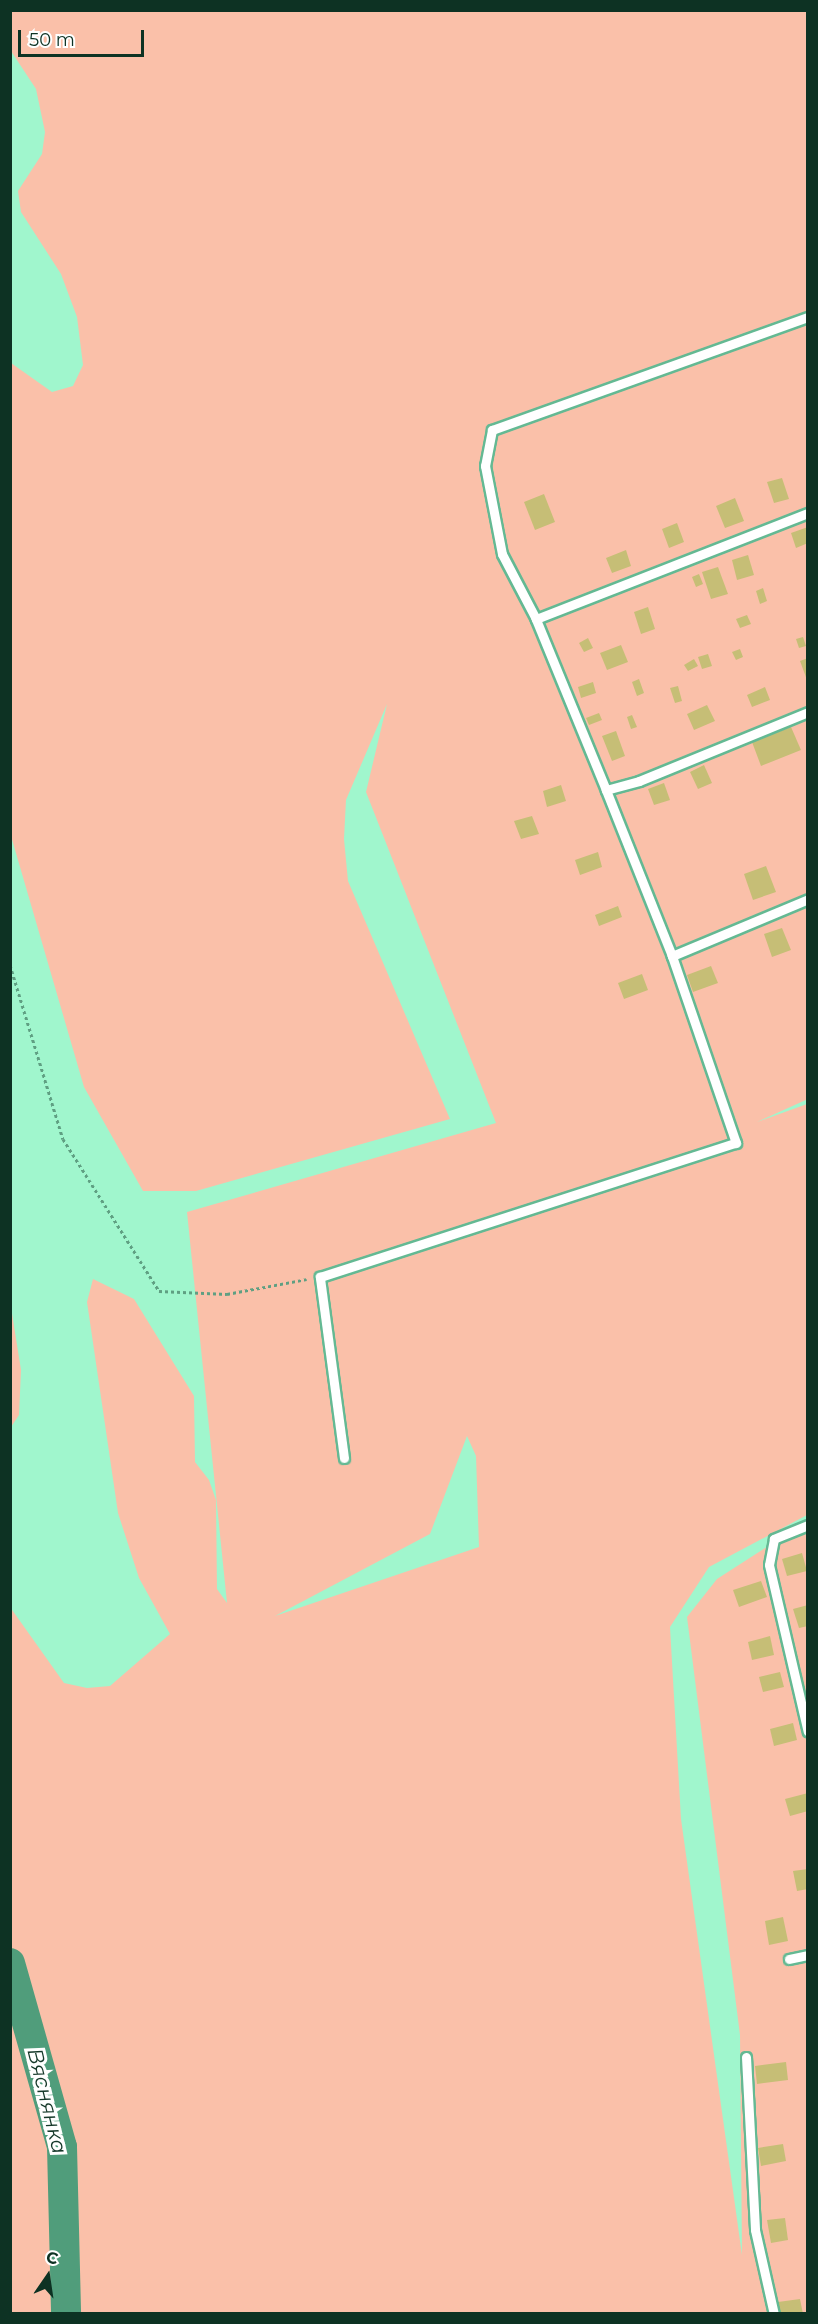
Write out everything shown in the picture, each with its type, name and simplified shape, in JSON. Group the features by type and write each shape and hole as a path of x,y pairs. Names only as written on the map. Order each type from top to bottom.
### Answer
{"lane":[{"path":"344,1458 320,1277 736,1143 672,956 536,619 502,554 485,466 492,430 807,317"},
{"path":"536,619 807,513"},
{"path":"606,790 639,781 807,712"},
{"path":"672,956 807,899"},
{"path":"807,1525 774,1539 769,1565 807,1732"},
{"path":"789,1959 807,1955"},
{"path":"746,2057 755,2230 774,2313"}],"path":[{"path":"10,965 63,1139 159,1291 227,1294 320,1277"}],"shaded area":[{"path":"11,11 807,11 808,1099 757,1122 807,1104 807,1515 709,1567 670,1627 681,1819 742,2255 740,2035 687,1617 717,1579 807,1521 807,2313 11,2313 10,1607 64,1683 87,1688 110,1686 170,1634 139,1578 118,1513 87,1302 93,1279 134,1299 194,1396 195,1462 209,1480 216,1500 217,1589 227,1603 187,1212 496,1123 366,792 387,704 346,800 344,839 348,881 450,1119 196,1191 143,1191 84,1087 11,836 11,363 52,392 73,386 83,365 77,317 61,274 21,212 18,191 42,154 45,132 36,89 11,51","holes":["467,1436 476,1456 479,1547 275,1616 430,1534"]},
{"path":"10,1301 21,1370 19,1415 11,1427"}],"building":[{"path":"782,478 789,499 774,503 767,482"},
{"path":"544,494 555,522 535,530 524,502"},
{"path":"735,498 744,521 725,528 716,506"},
{"path":"677,523 684,542 669,548 662,529"},
{"path":"808,527 808,543 796,548 791,533"},
{"path":"626,550 631,566 612,573 606,558"},
{"path":"748,555 754,575 737,580 732,560"},
{"path":"718,567 728,594 711,599 702,572"},
{"path":"699,574 703,584 696,587 692,577"},
{"path":"763,588 767,601 760,604 756,591"},
{"path":"648,607 655,629 641,634 634,612"},
{"path":"747,615 751,624 740,628 736,619"},
{"path":"803,637 806,646 799,648 796,639"},
{"path":"588,638 593,648 584,652 579,643"},
{"path":"621,645 628,662 607,670 600,653"},
{"path":"740,649 743,657 736,660 732,652"},
{"path":"708,654 712,666 702,669 698,657"},
{"path":"808,658 808,680 807,680 800,661"},
{"path":"694,659 698,666 688,671 684,665"},
{"path":"639,679 644,693 637,696 632,682"},
{"path":"593,682 596,693 581,698 578,687"},
{"path":"678,686 682,701 675,703 670,688"},
{"path":"765,687 770,700 752,707 747,695"},
{"path":"707,705 715,721 694,730 687,714"},
{"path":"599,713 602,720 589,725 586,718"},
{"path":"632,715 637,727 631,729 627,717"},
{"path":"791,727 801,750 761,766 752,742"},
{"path":"616,731 625,756 612,761 602,736"},
{"path":"704,765 712,783 698,789 690,772"},
{"path":"664,783 670,800 654,805 648,789"},
{"path":"561,785 566,801 547,807 543,791"},
{"path":"532,816 539,834 521,839 514,821"},
{"path":"598,852 602,867 580,875 575,860"},
{"path":"766,866 776,892 753,900 744,874"},
{"path":"618,906 622,917 599,926 595,915"},
{"path":"782,928 791,950 772,957 764,934"},
{"path":"711,966 718,983 693,992 687,975"},
{"path":"642,974 648,990 624,999 618,983"},
{"path":"802,1553 807,1571 787,1576 782,1559"},
{"path":"761,1581 767,1597 739,1607 733,1590"},
{"path":"808,1605 808,1626 799,1628 793,1609"},
{"path":"770,1636 774,1655 752,1660 748,1642"},
{"path":"780,1672 784,1687 763,1692 759,1677"},
{"path":"793,1723 797,1740 774,1746 770,1729"},
{"path":"808,1793 808,1811 790,1816 785,1799"},
{"path":"808,1869 808,1889 797,1891 793,1871"},
{"path":"783,1917 788,1941 769,1945 765,1921"},
{"path":"786,2062 788,2080 757,2084 755,2066"},
{"path":"783,2144 786,2161 761,2166 758,2148"},
{"path":"785,2218 788,2240 771,2243 767,2220"},
{"path":"800,2299 803,2314 780,2314 778,2302"}],"waterway":[{"name":"Вяснянка","path":"10,1963 62,2147 66,2314"}]}
